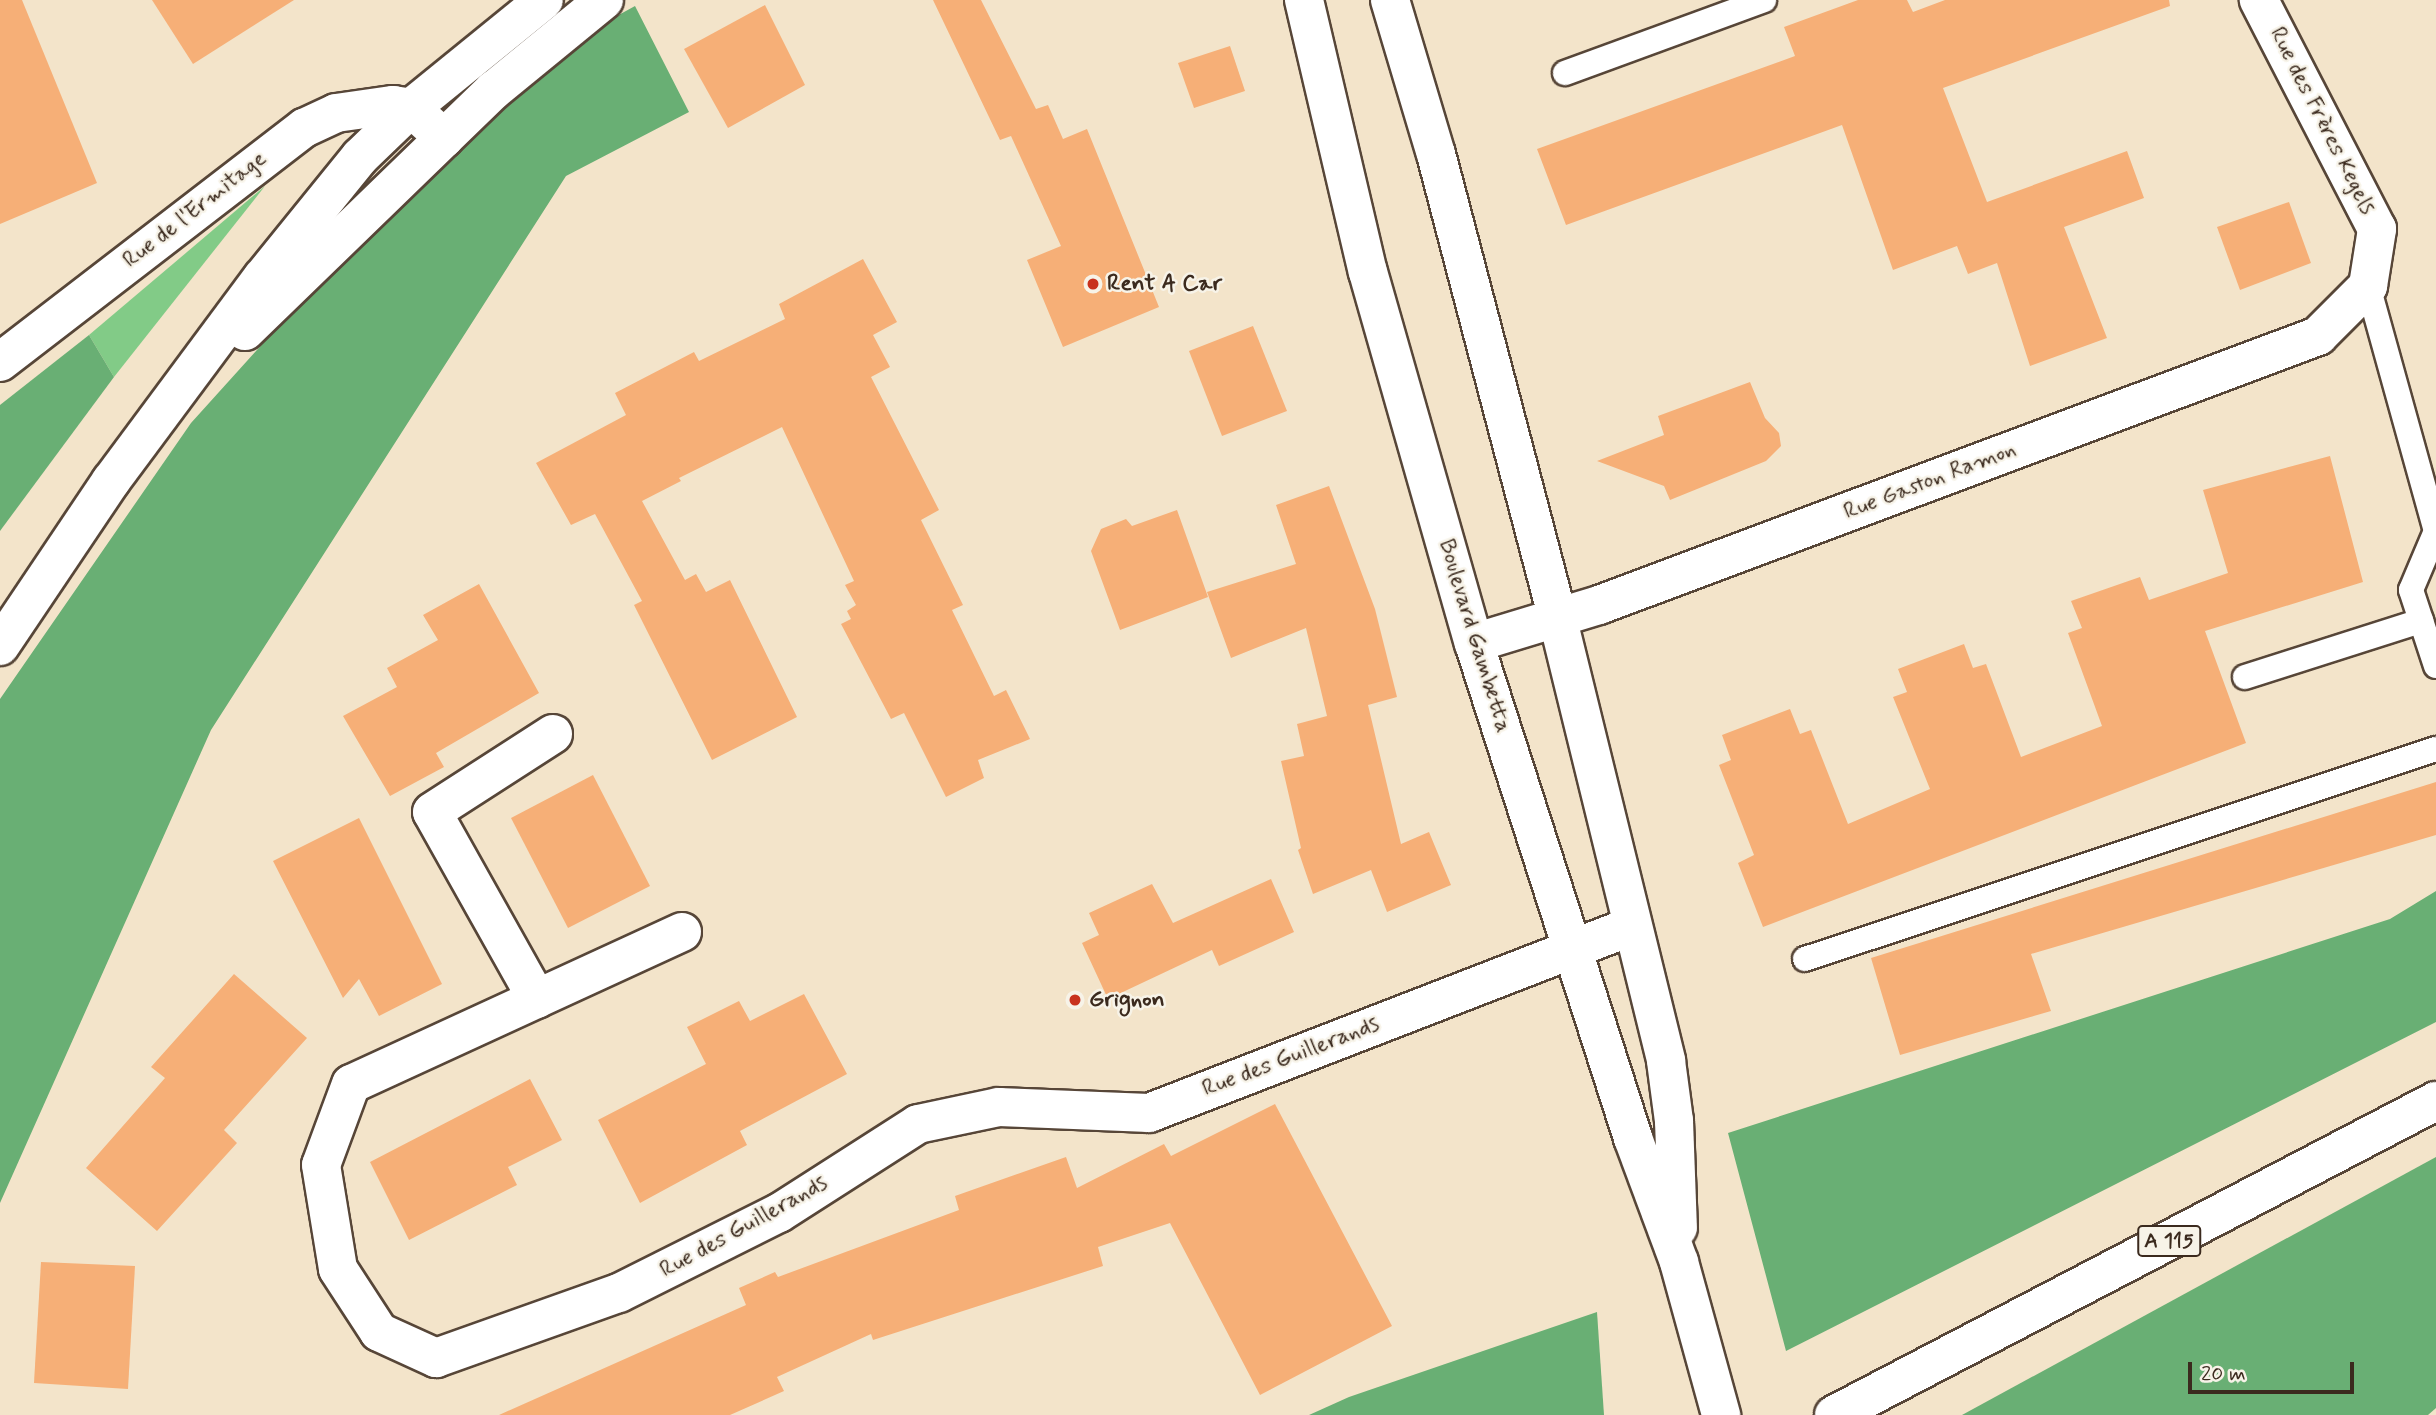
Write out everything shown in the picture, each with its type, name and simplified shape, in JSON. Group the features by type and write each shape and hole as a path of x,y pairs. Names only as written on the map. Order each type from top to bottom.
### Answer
{"main road":[{"path":"0,646 58,555 262,278 360,157 411,108 544,0"},
{"path":"170,403 444,138 548,42 604,0"},
{"name":"Boulevard Gambetta","path":"1304,0 1368,272 1474,643 1575,946 1633,1138 1679,1262 1720,1415"},
{"name":"Boulevard Gambetta","path":"1390,0 1436,154 1558,620 1666,1061 1674,1121 1679,1262"},
{"name":"Rue des Frères Kegels","path":"2259,0 2377,229 2368,286"},
{"name":"Rue de l'Ermitage","path":"0,362 304,128 335,113 393,105 411,108"},
{"path":"411,108 444,138"},
{"name":"Rue Gaston Ramon","path":"1474,643 1558,620 2318,336 2368,286"},
{"path":"537,999 432,812 553,734"},
{"name":"Rue des Guillerands","path":"682,932 351,1084 321,1165 338,1269 379,1332 436,1358 619,1293 779,1213 918,1124 999,1107 1149,1113 1632,926"},
{"name":"A 115","path":"1834,1415 2436,1101"}],"lane":[{"path":"1564,73 1764,0"},
{"path":"2368,286 2436,531 2411,590 2436,666"},
{"path":"2245,677 2421,621"},
{"path":"1805,958 2436,749"}],"green space":[{"path":"635,6 689,112 566,176 211,730 0,1203 0,699 191,423 412,178 575,39"},
{"path":"265,186 114,377 89,335"},
{"path":"89,335 114,377 0,531 0,405"},
{"path":"2436,891 2436,1022 1786,1351 1728,1133 2390,919"},
{"path":"2436,1157 2436,1408 2428,1415 1962,1415"},
{"path":"1597,1312 1604,1415 1309,1415 1349,1397"}],"building":[{"path":"0,0 22,0 97,183 0,224"},
{"path":"152,0 294,0 193,64"},
{"path":"933,0 981,0 1036,109 1048,105 1063,139 1087,129 1159,307 1063,347 1027,260 1061,246 1011,136 1000,140"},
{"path":"1858,0 1907,0 1913,12 1945,0 2169,0 2170,6 1943,88 1987,202 2127,151 2144,198 2064,227 2107,338 2030,366 1997,263 1968,274 1957,246 1893,270 1842,125 1566,225 1537,149 1795,56 1784,27"},
{"path":"765,5 805,85 728,128 684,49"},
{"path":"1230,46 1245,91 1194,108 1178,63"},
{"path":"2289,202 2311,263 2240,290 2217,227"},
{"path":"863,259 897,322 873,335 890,367 871,377 939,510 921,520 963,605 952,610 994,696 1006,690 1030,739 978,760 984,778 946,797 904,713 891,719 841,624 851,619 847,611 856,605 845,585 854,581 782,427 679,478 681,481 642,501 685,580 696,574 706,592 730,580 797,717 712,760 634,605 642,601 595,514 571,525 536,463 626,415 615,393 694,352 699,361 785,319 779,304"},
{"path":"1253,326 1287,411 1222,436 1189,351"},
{"path":"1750,382 1765,418 1779,433 1781,446 1766,461 1670,500 1664,486 1597,461 1664,435 1658,416"},
{"path":"2330,456 2363,582 2205,631 2246,743 1763,927 1738,863 1754,855 1719,765 1731,760 1722,735 1790,709 1800,734 1811,730 1848,824 1930,789 1893,697 1907,692 1898,669 1964,644 1973,668 1986,664 2021,757 2102,726 2068,633 2082,628 2071,601 2140,577 2149,600 2228,573 2203,490"},
{"path":"1329,486 1375,609 1397,697 1368,705 1401,844 1429,832 1451,885 1387,912 1371,870 1313,894 1298,850 1301,848 1281,761 1304,756 1297,724 1327,716 1306,628 1231,658 1207,592 1296,564 1276,505"},
{"path":"1177,510 1208,597 1120,630 1091,551 1101,529 1126,519 1132,526"},
{"path":"479,584 539,693 436,753 444,767 390,796 343,716 397,687 387,668 438,640 423,615"},
{"path":"593,775 650,886 568,928 511,818"},
{"path":"2436,782 2436,835 2031,954 2051,1011 1900,1055 1871,958"},
{"path":"359,818 442,984 379,1016 359,979 343,998 273,861"},
{"path":"1271,879 1294,932 1219,966 1212,950 1108,999 1082,943 1099,935 1089,913 1152,884 1173,923"},
{"path":"234,974 307,1038 224,1130 237,1143 157,1231 86,1168 165,1078 151,1067"},
{"path":"804,994 847,1074 740,1131 747,1145 640,1203 598,1120 706,1064 687,1027 739,1001 750,1021"},
{"path":"530,1079 562,1140 508,1167 517,1185 409,1240 370,1162"},
{"path":"1275,1104 1392,1326 1260,1395 1170,1223 1098,1247 1103,1266 873,1340 871,1334 777,1377 784,1391 730,1415 499,1415 746,1305 739,1288 775,1272 778,1277 959,1210 955,1196 1066,1157 1077,1188 1164,1144 1171,1156"},
{"path":"41,1262 135,1266 128,1389 34,1383"}],"place":[{"name":"Rent A Car","path":"1093,284"},
{"name":"Grignon","path":"1075,1000"}]}
